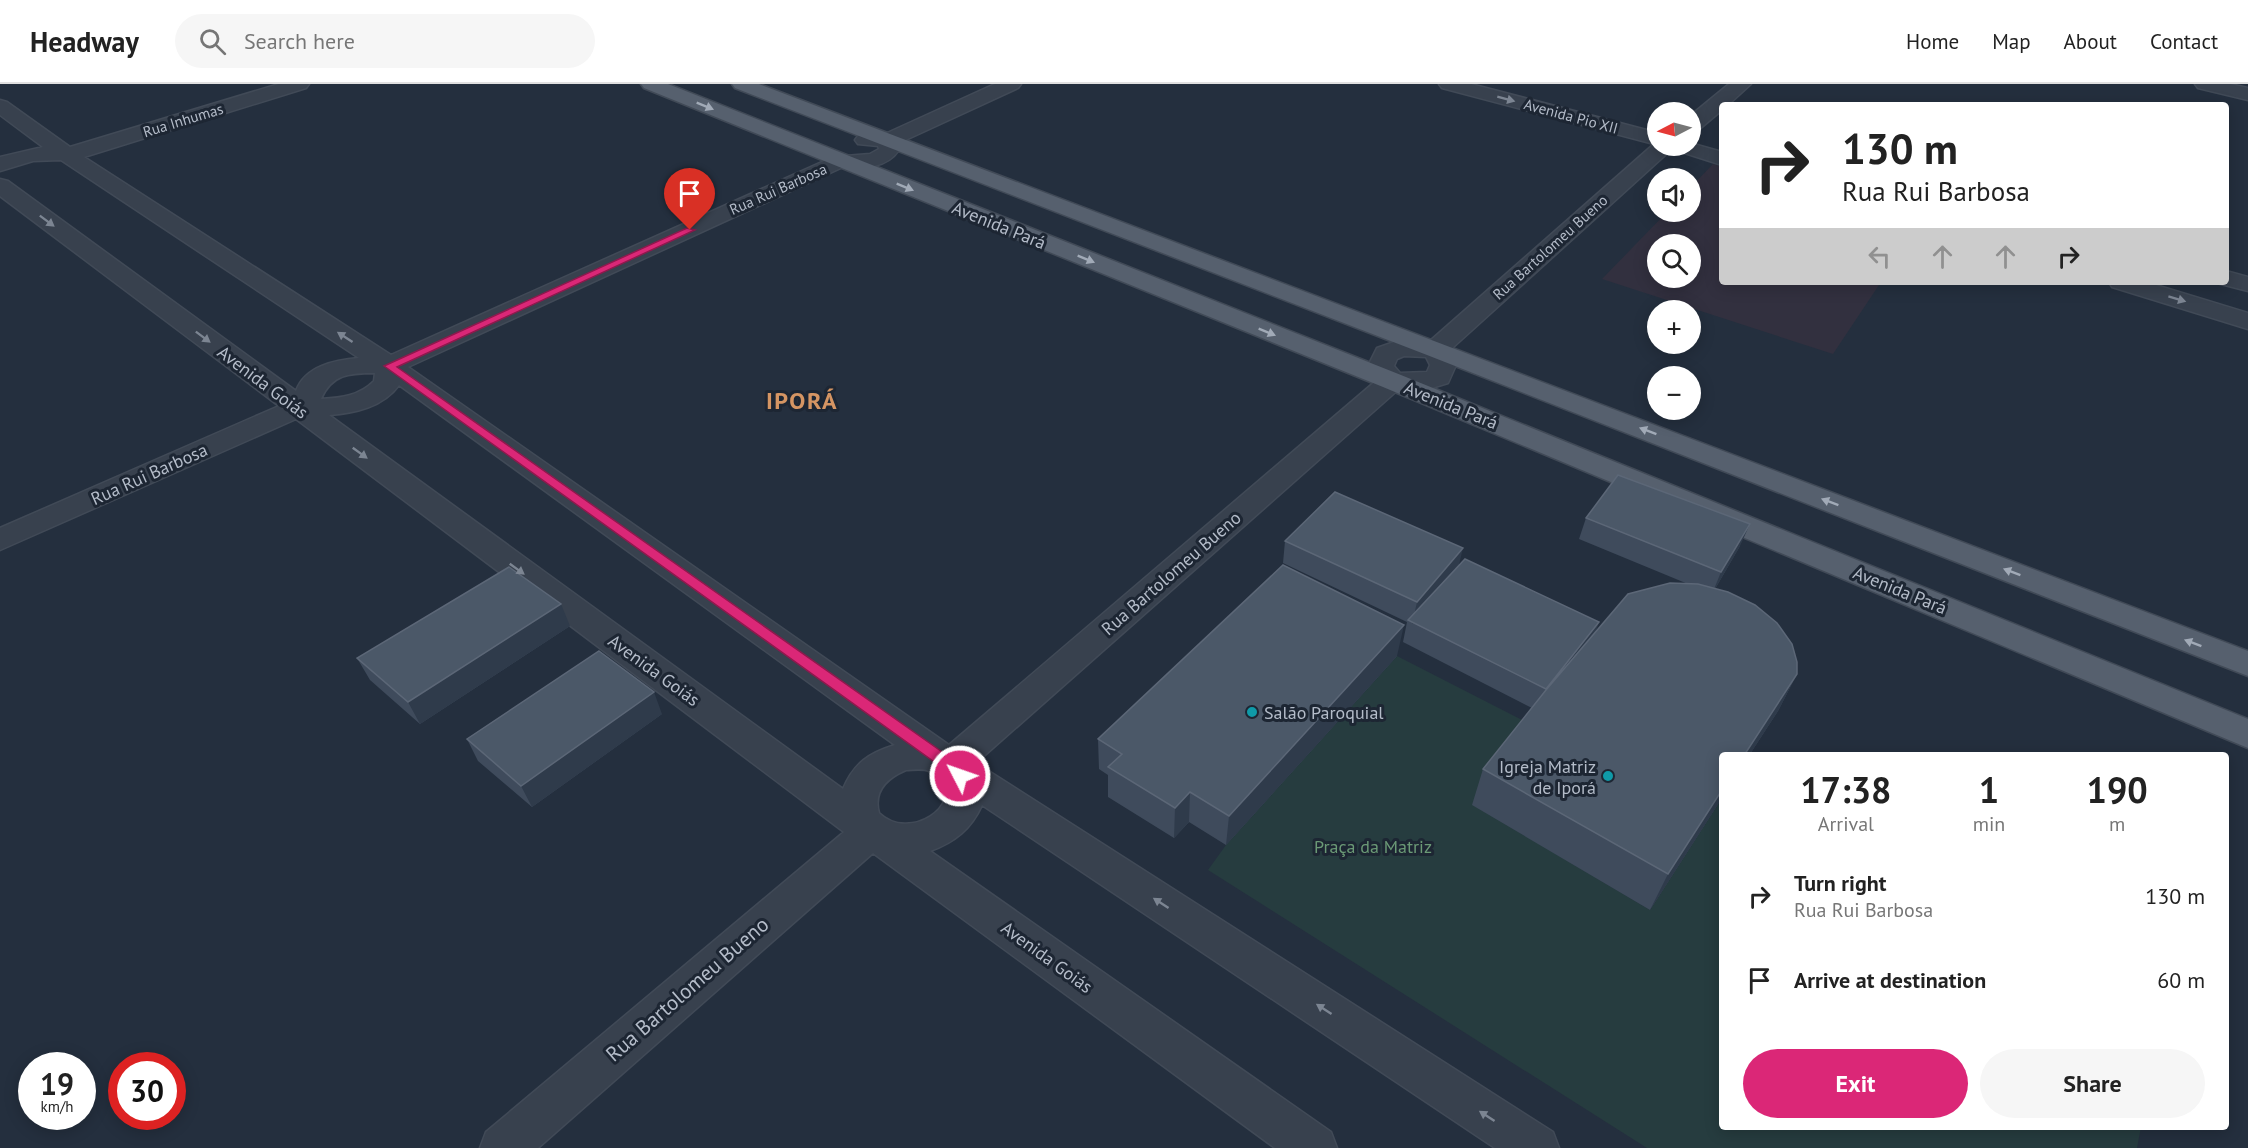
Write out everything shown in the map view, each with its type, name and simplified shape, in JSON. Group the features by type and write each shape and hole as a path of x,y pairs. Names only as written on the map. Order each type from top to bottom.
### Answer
{"main road":[{"name":"Avenida Pará","path":"651,84 1392,381 2248,734"},
{"path":"742,84 1436,349 2248,664"}],"street":[{"name":"Rua Inhumas","path":"0,165 33,154 47,152 57,164 299,84"},
{"name":"Rua Rui Barbosa","path":"298,408 308,396 309,388 316,380 329,373 359,365 389,366 840,161 863,162 881,158 889,150 888,140 1011,84"},
{"name":"Avenida Pio XII","path":"1449,84 1647,136"},
{"path":"1720,102 1741,84"},
{"path":"2205,84 2248,94"},
{"path":"1701,118 1719,103"},
{"path":"0,106 57,164 389,366 950,765 1536,1148"},
{"path":"1701,130 1712,133"},
{"path":"1701,152 1719,158"},
{"name":"Rua Bartolomeu Bueno","path":"1436,349 1654,156"},
{"path":"0,179 12,182"},
{"name":"Avenida Goiás","path":"12,182 298,408 872,831 1314,1148"},
{"path":"2229,279 2248,284"},
{"path":"2131,285 2248,321"},
{"path":"1392,381 1425,382 1439,377 1443,366 1436,349"},
{"name":"Rua Rui Barbosa","path":"0,540 298,408 338,407 369,398 387,383 389,366"},
{"name":"Rua Bartolomeu Bueno","path":"950,765 1392,381"},
{"path":"905,756 937,758 950,765 960,776 965,790 963,805 956,819 941,830 924,838 905,841 886,838 872,831 862,820 857,807 858,794 865,781 875,770 890,761 905,756"},
{"name":"Rua Bartolomeu Bueno","path":"503,1148 872,831"}],"shaded area":[{"path":"1713,164 1719,166 1719,285 1879,285 1833,354 1701,311 1701,300 1667,300 1602,279 1657,222 1701,222 1701,177"}],"green space":[{"name":"Praça da Matriz","path":"1397,656 1534,726 1473,805 1650,910 1719,803 1719,1130 2140,1130 2137,1148 1647,1148 1208,870 1226,845"}],"building":[{"path":"1618,475 1750,524 1721,572 1586,518"},
{"path":"1335,492 1463,548 1417,602 1285,541"},
{"path":"1465,559 1599,622 1546,689 1408,620"},
{"name":"Salão Paroquial","path":"1283,565 1404,625 1229,816 1190,792 1175,808 1108,767 1122,754 1098,739"},
{"path":"509,567 561,604 408,702 357,658"},
{"name":"Igreja Matriz de Iporá","path":"1670,583 1698,584 1728,592 1755,605 1777,623 1792,644 1797,662 1797,674 1746,752 1719,752 1719,795 1668,874 1483,769 1546,690 1628,594"},
{"path":"599,651 654,692 521,786 467,739"}],"place":[{"name":"Salão Paroquial","path":"1252,712"},
{"name":"Igreja Matriz de Iporá","path":"1608,776"}],"district":[{"name":"IPORÁ","path":"802,400"}],"route":[{"path":"690,230 389,366 950,765 960,776"}]}
